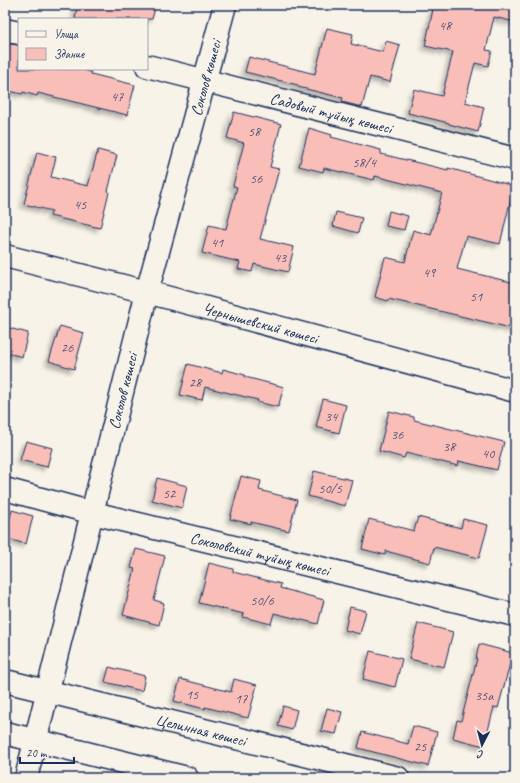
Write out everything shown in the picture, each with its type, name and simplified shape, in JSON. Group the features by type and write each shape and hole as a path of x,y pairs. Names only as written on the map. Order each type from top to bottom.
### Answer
{"street":[{"name":"Соколов көшесі","path":"26,778 147,292 225,5"},
{"path":"5,30 18,33"},
{"name":"Садовый тұйық көшесі","path":"148,66 515,159"},
{"name":"Чернышевский көшесі","path":"5,256 147,292 515,391"},
{"name":"Соколовский тұйық көшесі","path":"5,488 93,512 515,615"},
{"name":"Целинная көшесі","path":"5,681 398,778"},
{"path":"5,733 187,778"}],"building":[{"path":"78,5 156,5 152,19 75,18"},
{"path":"434,5 515,5 515,22 494,17 486,50 492,51 488,66 475,63 465,102 484,107 478,132 408,113 414,89 442,96 453,52 425,46"},
{"path":"327,28 353,34 351,44 383,52 386,41 400,45 390,82 370,77 362,107 342,102 343,98 245,72 249,57 315,74"},
{"path":"9,44 18,45 18,70 84,70 91,72 91,74 135,85 127,115 38,93 37,96 23,92 22,94 5,90 5,62"},
{"path":"234,112 281,124 270,167 279,169 260,239 294,247 288,272 254,264 252,272 238,269 240,262 202,253 209,225 226,229 237,187 233,186 244,143 227,138"},
{"path":"309,128 332,135 331,137 381,150 381,154 448,170 448,168 514,186 500,244 466,236 457,269 515,283 515,329 375,297 385,257 405,262 413,230 431,235 442,193 375,176 374,180 324,168 323,172 299,166"},
{"path":"98,150 117,155 100,228 50,216 52,211 24,204 37,152 56,157 51,177 88,186"},
{"path":"389,211 408,216 404,230 386,226"},
{"path":"336,212 362,218 358,233 333,226"},
{"path":"60,326 84,333 74,369 49,361"},
{"path":"5,327 28,333 22,357 5,352"},
{"path":"188,364 222,373 223,369 245,375 245,377 284,387 278,407 257,402 258,400 205,387 202,400 180,395"},
{"path":"323,399 346,405 339,433 316,427"},
{"path":"389,411 414,417 414,420 504,442 497,470 459,461 458,466 406,453 404,458 379,451"},
{"path":"26,441 52,448 47,467 20,460"},
{"path":"314,471 352,480 345,506 308,496"},
{"path":"241,476 261,481 259,490 297,500 289,531 251,522 251,524 230,519"},
{"path":"157,478 187,486 182,508 152,500"},
{"path":"12,510 33,516 26,544 5,538"},
{"path":"418,517 461,528 463,519 488,525 479,558 434,547 430,563 386,551 385,555 362,549 369,519 414,531"},
{"path":"136,549 165,556 154,600 164,603 159,625 123,615 135,569 131,568"},
{"path":"209,563 233,569 233,572 281,584 280,588 324,600 318,624 274,613 271,624 243,617 244,614 199,603"},
{"path":"350,607 366,611 360,634 345,630"},
{"path":"418,623 453,632 444,667 409,659"},
{"path":"479,644 513,653 498,708 494,707 484,746 453,738 457,720 461,721 477,659"},
{"path":"370,651 402,659 395,687 363,679"},
{"path":"109,667 145,676 142,691 105,682"},
{"path":"180,679 231,692 234,679 257,685 248,718 174,701"},
{"path":"283,706 297,710 292,730 278,726"},
{"path":"327,708 342,712 336,734 321,731"},
{"path":"413,726 437,732 428,766 358,748 362,732 408,744"}]}
